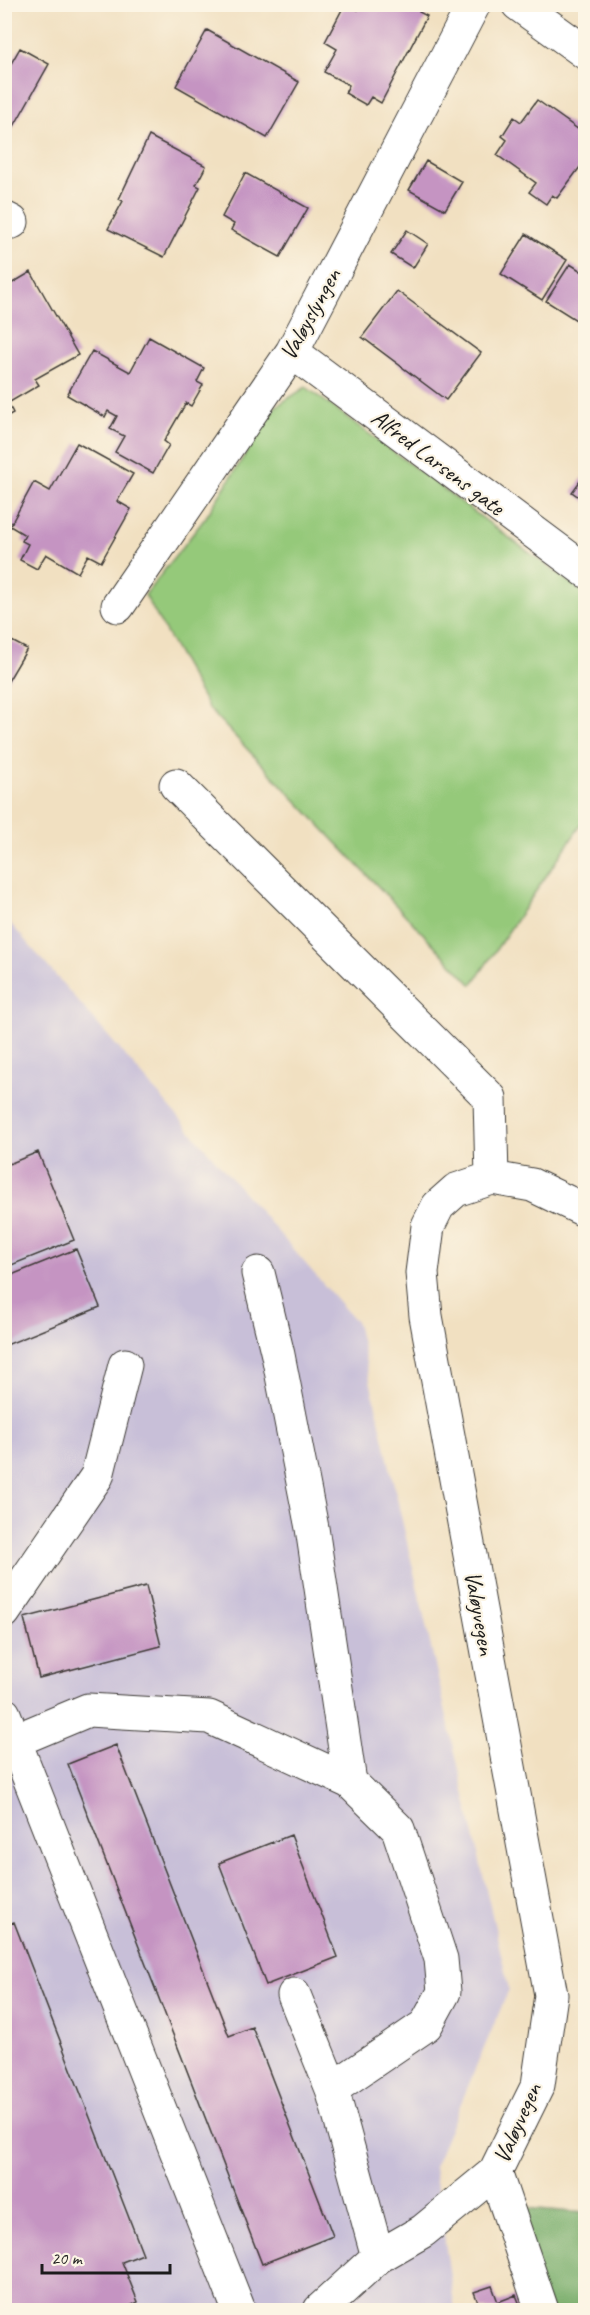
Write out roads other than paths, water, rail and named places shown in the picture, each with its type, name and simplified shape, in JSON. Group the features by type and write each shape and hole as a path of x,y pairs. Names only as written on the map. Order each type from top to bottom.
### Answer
{"street":[{"name":"Valøyslyngen","path":"118,606 291,352 474,4"},
{"path":"518,4 585,53"},
{"name":"Alfred Larsens gate","path":"291,352 585,572"},
{"path":"176,785 490,1098 492,1178"},
{"name":"Valøyvegen","path":"495,2172 538,2085 551,1995 426,1316 422,1273 428,1226 438,1206 456,1190 492,1178 531,1185 585,1210"},
{"path":"258,1273 278,1355 312,1528 350,1782"},
{"path":"4,1612 98,1476 125,1365"},
{"path":"239,2310 7,1737 88,1710 208,1717 350,1782 398,1828 441,1959 444,1992 426,2025 332,2089"},
{"path":"294,1995 332,2089 378,2257"},
{"path":"320,2310 355,2297 378,2257 423,2231 495,2172 542,2310"}]}
